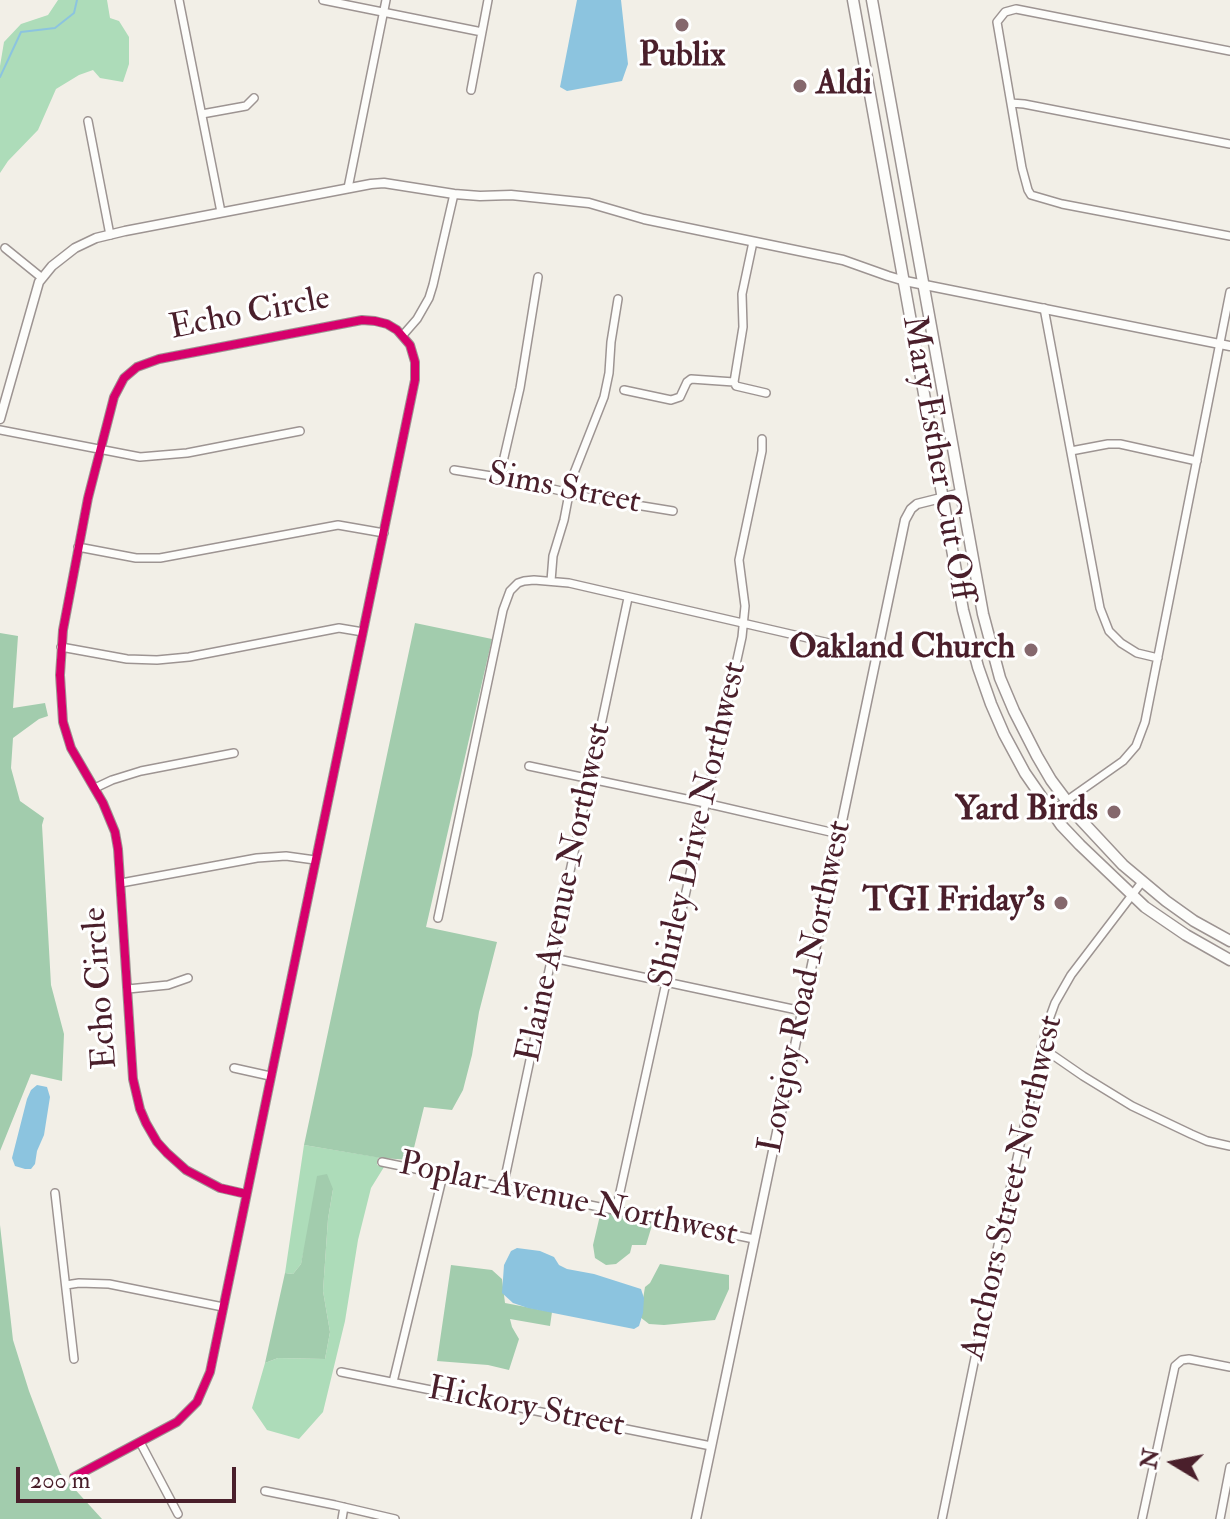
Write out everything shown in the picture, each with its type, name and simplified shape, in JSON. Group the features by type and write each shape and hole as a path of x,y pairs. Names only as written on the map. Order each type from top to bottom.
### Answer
{"main road":[{"name":"Mary Esther Cut Off","path":"853,0 963,610 987,692 1004,734 1025,773 1084,850 1165,921 1230,960"},
{"name":"Mary Esther Cut Off","path":"872,0 983,614 1003,686 1037,756 1066,801 1102,844 1142,882 1194,921 1230,941"},
{"path":"867,74 884,71"},
{"path":"987,692 1003,686"}],"street":[{"path":"179,0 221,212"},
{"path":"323,0 482,32"},
{"path":"348,188 386,0"},
{"path":"471,90 488,0"},
{"path":"1230,51 1011,9 1001,15 997,25 1022,168 1031,195 1062,204 1230,236"},
{"path":"202,114 246,106 254,98"},
{"path":"1011,103 1230,144"},
{"path":"88,121 110,235"},
{"path":"0,419 42,278 75,248 96,238 371,184 396,183 454,194 511,195 589,203 644,219 843,260 905,281 1230,346"},
{"path":"74,1477 177,1422 197,1402 210,1372 416,371 410,345 403,335 426,304 433,285 454,194"},
{"path":"734,382 743,327 741,302 753,242"},
{"path":"5,248 42,278"},
{"path":"510,479 503,474 502,466 520,388 538,277"},
{"path":"1052,811 1123,761 1136,746 1145,722 1230,292"},
{"path":"551,581 553,556 572,478 604,397 618,299"},
{"path":"1044,308 1095,590 1104,621 1121,643 1137,653 1158,658"},
{"name":"Echo Circle","path":"246,1194 220,1188 186,1170 167,1153 140,1109 133,1079 115,832 105,807 71,748 61,709 61,647 78,547 118,387 124,378 146,363 362,320 387,324 403,335"},
{"path":"624,390 671,400 680,397 691,379 734,382 736,386 766,393"},
{"path":"0,430 140,457 159,457 300,431"},
{"name":"Shirley Drive Northwest","path":"616,1210 744,624 739,560 762,439"},
{"path":"1071,451 1120,444 1197,461"},
{"name":"Sims Street","path":"454,470 673,511"},
{"name":"Lovejoy Road Northwest","path":"696,1519 905,520 917,504 961,493"},
{"path":"78,547 136,558 160,558 338,525 384,533"},
{"path":"438,918 503,610 511,589 524,581 551,581 877,654"},
{"name":"Elaine Avenue Northwest","path":"503,1187 628,598"},
{"path":"61,647 157,660 189,657 339,628 363,632"},
{"path":"95,788 141,771 234,753"},
{"path":"529,766 839,834"},
{"path":"121,883 266,857 315,860"},
{"name":"Anchors Street Northwest","path":"942,1519 1050,1016 1083,957 1142,882"},
{"path":"553,958 802,1011"},
{"path":"128,989 168,985 188,978"},
{"path":"1041,1047 1125,1102 1191,1134 1230,1146"},
{"path":"234,1068 270,1076"},
{"name":"Poplar Avenue Northwest","path":"382,1162 754,1239"},
{"path":"393,1382 443,1175"},
{"path":"55,1193 74,1359"},
{"path":"66,1285 109,1284 223,1307"},
{"path":"1142,1519 1175,1366 1189,1359 1230,1367"},
{"name":"Hickory Street","path":"341,1372 711,1446"},
{"path":"140,1442 178,1514"},
{"path":"1220,1519 1230,1467"},
{"path":"265,1491 395,1519"},
{"path":"342,1519 344,1507"}],"green space":[{"path":"58,0 107,0 110,18 119,21 129,37 129,64 123,82 100,78 93,70 56,89 38,130 0,173 0,66 4,42 21,24 48,15"},
{"path":"415,623 492,639 426,927 497,942 463,1090 452,1110 424,1107 411,1160 304,1145"},
{"path":"0,633 18,636 13,708 45,703 48,716 13,738 11,768 20,801 44,818 51,985 64,1034 62,1081 31,1074 0,1151"},
{"path":"304,1145 389,1159 378,1158 377,1165 384,1167 371,1188 358,1240 345,1321 323,1412 299,1439 267,1430 252,1408 265,1363 278,1358 325,1359 330,1332 323,1291 333,1189 307,1237 301,1264 293,1274 285,1273"},
{"path":"327,1174 333,1189 323,1291 330,1332 325,1359 278,1358 265,1363 285,1273 293,1274 301,1264 317,1176"},
{"path":"601,1211 653,1222 646,1245 632,1245 630,1253 616,1264 606,1265 595,1258 593,1245"},
{"path":"0,1225 13,1340 29,1391 60,1473 102,1519 0,1519"},
{"path":"660,1264 729,1275 729,1289 715,1320 664,1325 649,1324 640,1317 645,1287"},
{"path":"451,1265 492,1270 502,1279 505,1303 552,1312 550,1326 510,1319 519,1339 509,1370 437,1361"}],"water":[{"path":"577,0 621,0 628,64 622,81 567,91 560,87"},
{"path":"37,1085 47,1087 50,1097 44,1135 35,1164 31,1169 25,1169 15,1166 12,1158 27,1099"},
{"path":"517,1248 540,1251 554,1257 559,1265 567,1269 641,1289 644,1298 639,1326 634,1329 513,1303 502,1293 504,1265 511,1251"}],"waterway":[{"path":"0,77 21,32 55,28 74,13 77,0"}],"cycle path":[{"path":"74,1477 177,1422 197,1402 210,1372 415,380 415,362 410,345 397,330 375,321 362,320 159,359 137,367 124,378 114,397 88,498 63,630 60,675 63,722 71,748 103,803 115,832 118,849 133,1079 140,1109 157,1142 186,1170 220,1188 246,1194"}],"place":[{"name":"Publix","path":"682,25"},
{"name":"Aldi","path":"800,86"},
{"name":"Oakland Church","path":"1031,650"},
{"name":"Yard Birds","path":"1114,812"},
{"name":"TGI Friday's","path":"1061,903"}]}
